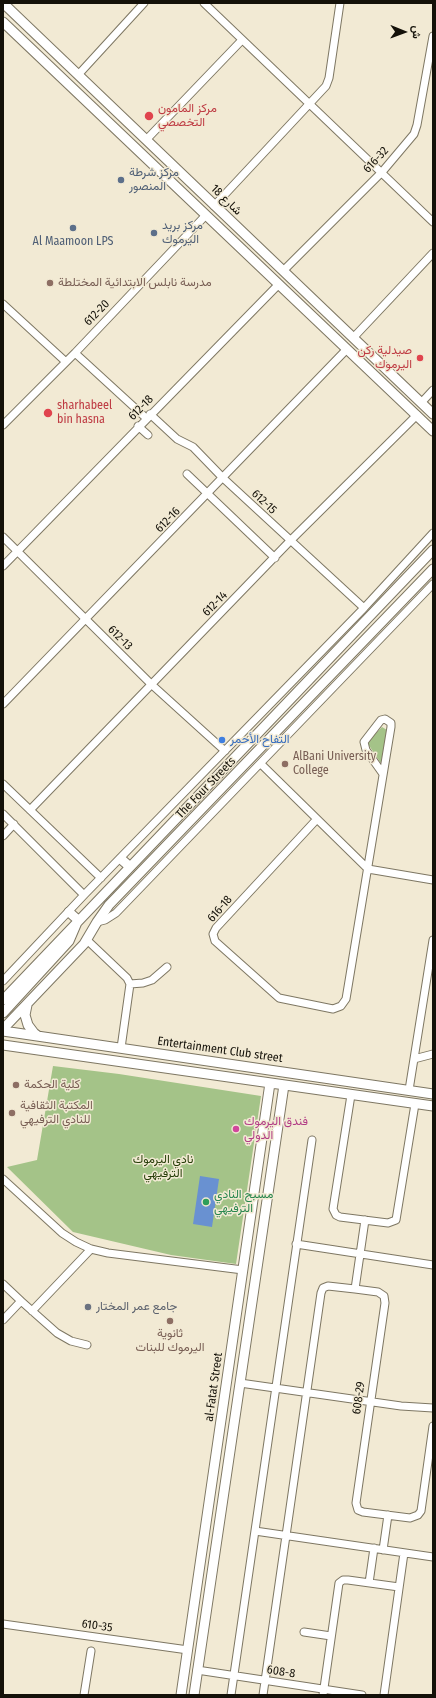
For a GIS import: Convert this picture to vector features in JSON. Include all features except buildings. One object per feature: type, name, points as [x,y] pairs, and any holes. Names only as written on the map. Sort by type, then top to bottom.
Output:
[{"type":"street","points":[[78,75],[144,3]]},
{"type":"street","points":[[204,3],[433,222]]},
{"type":"street","points":[[214,206],[324,90],[329,78],[340,3]]},
{"type":"street","name":"شارع 18","points":[[9,5],[78,75],[433,414]]},
{"type":"street","name":"شارع 18","points":[[3,22],[433,431]]},
{"type":"street","name":"616-32","points":[[283,271],[382,172],[411,138],[416,130],[430,71],[433,36]]},
{"type":"street","points":[[146,140],[242,40]]},
{"type":"street","points":[[35,52],[45,43]]},
{"type":"street","points":[[101,115],[110,105]]},
{"type":"street","points":[[175,186],[184,177]]},
{"type":"street","name":"612-20","points":[[3,425],[66,362],[206,214]]},
{"type":"street","points":[[353,338],[433,253]]},
{"type":"street","name":"612-18","points":[[3,566],[138,426],[279,284]]},
{"type":"street","points":[[3,304],[66,362]]},
{"type":"street","points":[[310,313],[318,305]]},
{"type":"street","name":"612-16","points":[[3,704],[347,349]]},
{"type":"street","name":"612-15","points":[[75,352],[148,416],[177,439],[193,447],[223,478],[364,608]]},
{"type":"street","points":[[421,403],[433,390]]},
{"type":"street","name":"612-14","points":[[30,810],[290,541],[417,415]]},
{"type":"street","points":[[138,426],[148,435]]},
{"type":"street","points":[[187,474],[275,558]]},
{"type":"street","points":[[3,981],[84,895],[121,859],[364,608],[433,533]]},
{"type":"street","name":"612-13","points":[[3,537],[151,684],[225,751]]},
{"type":"street","name":"The Four Streets","points":[[3,1000],[285,702],[433,550]]},
{"type":"street","name":"The Four Streets","points":[[3,1030],[87,940],[109,905],[433,569]]},
{"type":"street","points":[[97,922],[109,918],[116,913],[433,584]]},
{"type":"street","points":[[285,702],[296,712]]},
{"type":"street","points":[[368,869],[391,727],[391,723],[385,719],[381,720],[364,742],[366,750],[383,774]]},
{"type":"street","points":[[260,764],[368,869],[433,880]]},
{"type":"street","points":[[3,784],[101,878]]},
{"type":"street","points":[[3,814],[84,895]]},
{"type":"street","name":"616-18","points":[[317,819],[216,928],[213,934],[215,941],[279,998],[333,1009],[341,1006],[346,999],[368,869]]},
{"type":"street","points":[[3,836],[14,824]]},
{"type":"street","points":[[121,859],[129,866]]},
{"type":"street","points":[[11,1020],[5,1019],[3,1014],[64,946],[72,934],[78,920],[69,912]]},
{"type":"street","points":[[87,940],[127,978],[130,984],[122,1048]]},
{"type":"street","points":[[409,1090],[433,940]]},
{"type":"street","points":[[130,984],[143,983],[152,980],[167,968]]},
{"type":"street","points":[[27,1005],[25,1015],[28,1025],[38,1036]]},
{"type":"street","name":"Entertainment Club street","points":[[3,1030],[433,1094]]},
{"type":"street","points":[[3,1045],[283,1089],[351,1095],[433,1106]]},
{"type":"street","points":[[414,1059],[433,1054]]},
{"type":"street","name":"al-Fatat Street","points":[[181,1695],[270,1087]]},
{"type":"street","name":"al-Fatat Street","points":[[194,1695],[283,1089]]},
{"type":"street","points":[[351,1095],[333,1209],[338,1216],[364,1220],[390,1223],[397,1218],[415,1104]]},
{"type":"street","points":[[231,1695],[312,1140]]},
{"type":"street","points":[[3,1179],[62,1233],[91,1249],[112,1254],[243,1270]]},
{"type":"street","points":[[253,1208],[260,1206],[265,1210]]},
{"type":"street","points":[[263,1695],[321,1292],[323,1288],[328,1286],[355,1289],[364,1220]]},
{"type":"street","points":[[296,1244],[433,1265]]},
{"type":"street","points":[[32,1311],[91,1249]]},
{"type":"street","points":[[3,1284],[21,1302],[64,1337],[87,1345]]},
{"type":"street","name":"608-29","points":[[355,1289],[378,1292],[384,1296],[385,1303],[356,1508],[360,1511],[388,1515]]},
{"type":"street","points":[[3,1320],[21,1302]]},
{"type":"street","points":[[240,1383],[370,1402],[417,1408],[433,1408]]},
{"type":"street","points":[[383,1550],[388,1515],[410,1518],[416,1517],[421,1511],[433,1426]]},
{"type":"street","points":[[255,1531],[433,1557]]},
{"type":"street","points":[[369,1583],[374,1548]]},
{"type":"street","points":[[384,1695],[404,1553]]},
{"type":"street","points":[[199,1572],[212,1574]]},
{"type":"street","points":[[323,1692],[339,1583],[345,1579],[399,1587]]},
{"type":"street","name":"610-35","points":[[3,1624],[188,1650]]},
{"type":"street","points":[[304,1632],[331,1636]]},
{"type":"street","points":[[84,1695],[91,1651]]},
{"type":"street","name":"608-8","points":[[197,1670],[265,1680],[323,1692],[362,1695]]},
{"type":"green space","points":[[382,727],[387,730],[380,762],[368,744],[370,739]]},
{"type":"green space","name":"نادي اليرموك الترفيهي","points":[[53,1066],[119,1074],[261,1096],[236,1264],[171,1255],[73,1232],[7,1167],[37,1160]]},
{"type":"water","name":"مسبح النادي الترفيهي","points":[[200,1176],[219,1179],[212,1227],[193,1224]]},
{"type":"place","name":"مركز المامون التخصصي","points":[[149,116]]},
{"type":"place","name":"مركز شرطة المنصور","points":[[121,180]]},
{"type":"place","name":"Al Maamoon LPS","points":[[73,228]]},
{"type":"place","name":"مركز بريد اليرموك","points":[[154,233]]},
{"type":"place","name":"مدرسة نابلس الابتدائية المختلطة","points":[[50,283]]},
{"type":"place","name":"صيدلية ركن اليرموك","points":[[420,358]]},
{"type":"place","name":"sharhabeel bin hasna","points":[[48,413]]},
{"type":"place","name":"التفاح الأحمر","points":[[222,740]]},
{"type":"place","name":"AlBani University College","points":[[285,764]]},
{"type":"place","name":"كلية الحكمة","points":[[16,1085]]},
{"type":"place","name":"المكتبة الثقافية للنادي الترفيهي","points":[[12,1113]]},
{"type":"place","name":"فندق اليرموك الدولي","points":[[236,1129]]},
{"type":"place","name":"مسبح النادي الترفيهي","points":[[206,1202]]},
{"type":"place","name":"جامع عمر المختار","points":[[88,1307]]},
{"type":"place","name":"ثانوية اليرموك للبنات","points":[[170,1321]]}]
